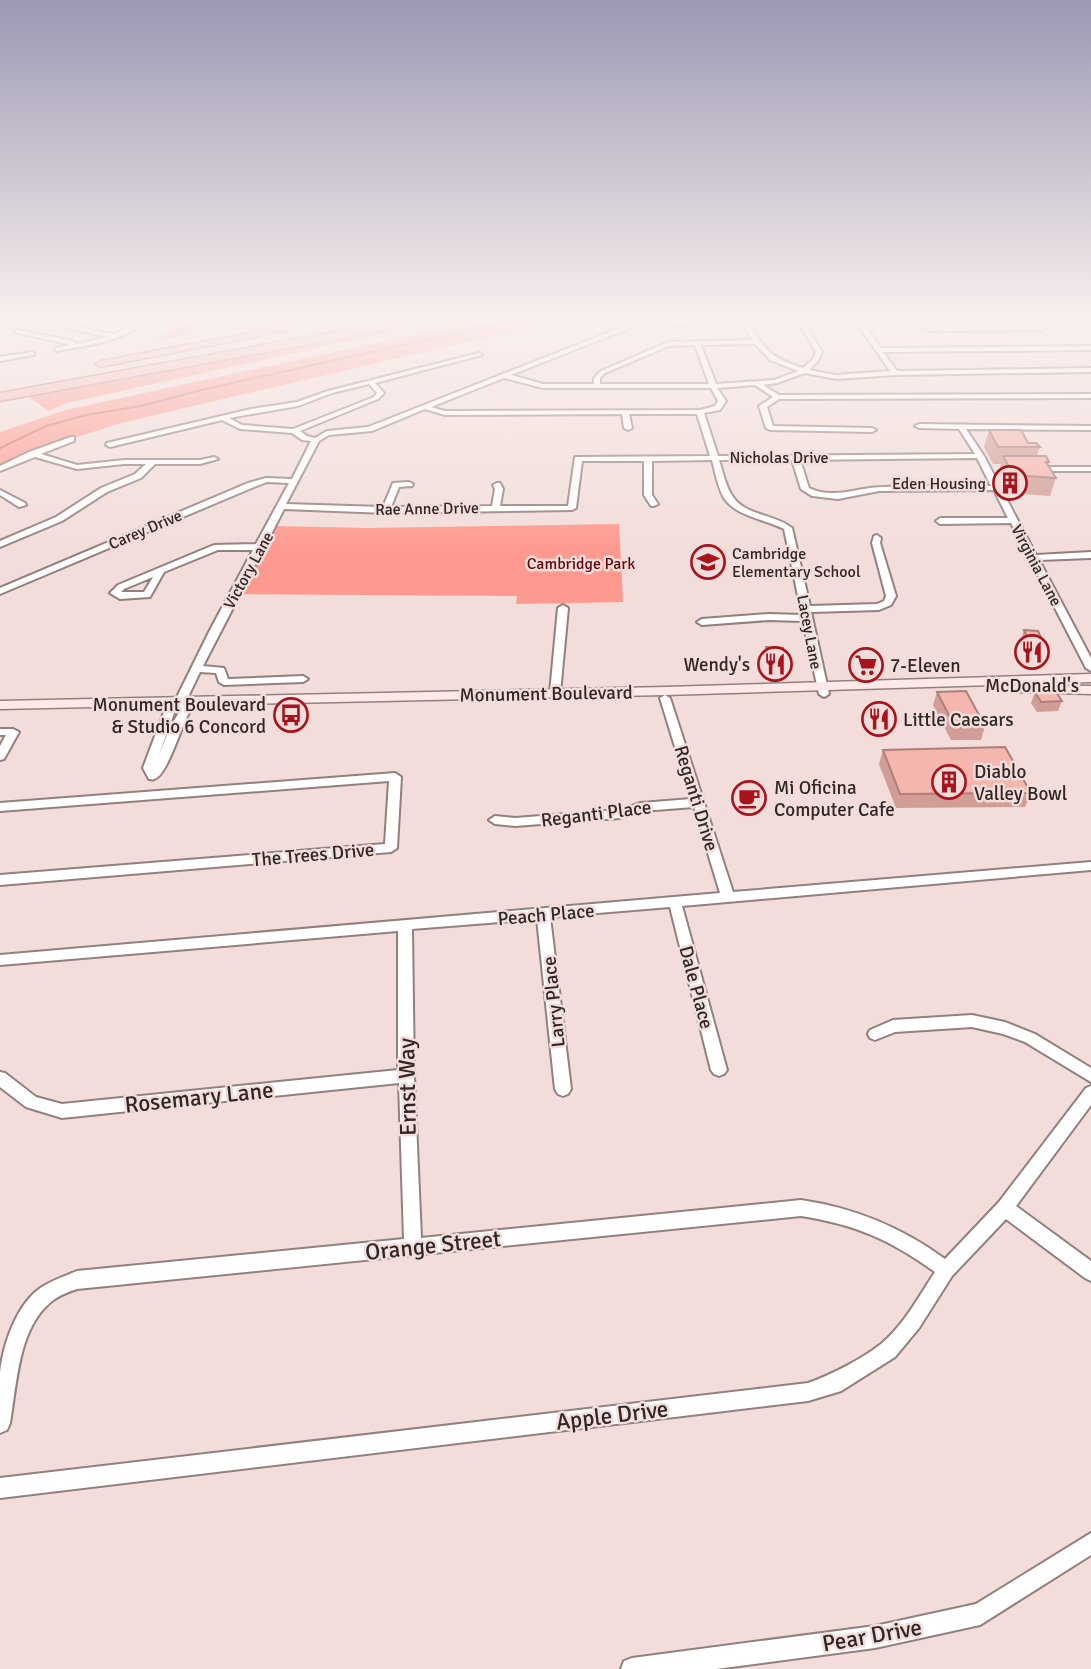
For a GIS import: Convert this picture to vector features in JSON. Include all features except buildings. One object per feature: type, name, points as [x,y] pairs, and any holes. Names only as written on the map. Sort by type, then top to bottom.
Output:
[{"type":"main road","name":"Monument Boulevard","points":[[0,705],[183,706],[665,698],[1091,678]]},
{"type":"main road","name":"Monument Boulevard","points":[[0,715],[169,712],[183,706],[555,693],[1091,690]]},
{"type":"street","points":[[110,445],[223,418],[298,404],[317,397]]},
{"type":"street","points":[[223,418],[240,428],[294,431],[377,397]]},
{"type":"street","points":[[294,431],[305,438],[316,439],[333,432],[369,429],[450,397]]},
{"type":"street","points":[[424,407],[445,413],[480,416],[554,417],[625,412],[700,412],[717,408],[722,401],[720,397]]},
{"type":"street","points":[[813,397],[778,397],[763,406],[770,428],[872,430]]},
{"type":"street","points":[[625,412],[628,428]]},
{"type":"street","points":[[700,412],[704,433],[715,458]]},
{"type":"street","points":[[919,426],[1091,428]]},
{"type":"street","name":"Virginia Lane","points":[[961,426],[980,456],[994,488],[1091,668]]},
{"type":"street","points":[[0,469],[71,439]]},
{"type":"street","name":"Victory Lane","points":[[183,706],[196,669],[316,439]]},
{"type":"street","points":[[32,454],[77,467],[124,462],[200,462],[214,459]]},
{"type":"street","name":"Nicholas Drive","points":[[578,459],[980,456]]},
{"type":"street","points":[[796,457],[805,489],[829,497],[879,489],[994,488]]},
{"type":"street","points":[[648,458],[648,495],[654,504]]},
{"type":"street","name":"Lacey Lane","points":[[715,458],[727,496],[733,505],[788,528],[823,690]]},
{"type":"street","points":[[572,508],[578,459]]},
{"type":"street","points":[[0,544],[60,519],[104,490],[138,476],[152,463]]},
{"type":"street","points":[[986,469],[1000,469]]},
{"type":"street","points":[[1027,469],[1091,469]]},
{"type":"street","name":"Carey Drive","points":[[0,591],[251,485],[266,481],[294,481]]},
{"type":"street","points":[[386,510],[396,485],[409,484]]},
{"type":"street","points":[[496,508],[499,489],[497,485]]},
{"type":"street","points":[[0,492],[22,505]]},
{"type":"street","name":"Rae Anne Drive","points":[[282,506],[386,510],[572,508]]},
{"type":"street","points":[[940,521],[1013,520]]},
{"type":"street","points":[[702,622],[878,607],[888,603],[891,596],[876,543],[877,538]]},
{"type":"street","points":[[160,572],[216,547],[261,547]]},
{"type":"street","points":[[1033,558],[1091,555]]},
{"type":"street","points":[[555,693],[563,608]]},
{"type":"street","points":[[196,669],[220,670],[224,682],[303,679]]},
{"type":"street","name":"Reganti Drive","points":[[665,698],[728,897]]},
{"type":"street","points":[[148,794],[183,706]]},
{"type":"street","points":[[153,776],[149,768],[169,712]]},
{"type":"street","points":[[0,732],[13,732],[0,756]]},
{"type":"street","name":"The Trees Drive","points":[[0,807],[395,777],[391,848],[0,880]]},
{"type":"street","name":"Reganti Place","points":[[495,820],[515,822],[620,814],[641,807],[697,803]]},
{"type":"street","name":"Peach Place","points":[[0,960],[1091,866]]},
{"type":"street","name":"Dale Place","points":[[675,903],[719,1070]]},
{"type":"street","name":"Larry Place","points":[[543,914],[563,1089]]},
{"type":"street","name":"Ernst Way","points":[[405,926],[406,1076],[413,1247]]},
{"type":"street","points":[[875,1034],[893,1026],[972,1021],[1005,1028],[1030,1038],[1091,1076]]},
{"type":"street","name":"Rosemary Lane","points":[[0,1078],[31,1102],[62,1111],[406,1076]]},
{"type":"street","name":"Apple Drive","points":[[0,1488],[808,1392],[834,1384],[888,1350],[913,1322],[946,1270],[1005,1208],[1091,1093]]},
{"type":"street","name":"Orange Street","points":[[0,1423],[18,1337],[30,1311],[43,1297],[77,1280],[801,1208],[837,1212],[879,1226],[908,1242],[946,1270]]},
{"type":"street","points":[[1005,1208],[1091,1272]]},
{"type":"street","name":"Pear Drive","points":[[632,1669],[875,1637],[981,1614],[1091,1543]]},
{"type":"green space","points":[[29,397],[95,397],[67,403],[49,411]]},
{"type":"green space","points":[[126,397],[232,397],[121,423],[71,439],[0,469],[0,432],[66,410]]},
{"type":"green space","name":"Cambridge Park","points":[[619,524],[623,602],[516,604],[517,596],[235,594],[272,526],[368,528]]},
{"type":"waterway","points":[[0,448],[46,426],[175,397]]},
{"type":"place","name":"Eden Housing","points":[[1010,483]]},
{"type":"place","name":"Cambridge Elementary School","points":[[708,562]]},
{"type":"place","name":"McDonald's","points":[[1032,652]]},
{"type":"place","name":"Wendy's","points":[[775,664]]},
{"type":"place","name":"7-Eleven","points":[[866,665]]},
{"type":"place","name":"Monument Boulevard & Studio 6 Concord","points":[[291,715]]},
{"type":"place","name":"Little Caesars","points":[[879,719]]},
{"type":"place","name":"Diablo Valley Bowl","points":[[949,782]]},
{"type":"place","name":"Mi Oficina Computer Cafe","points":[[749,798]]}]
